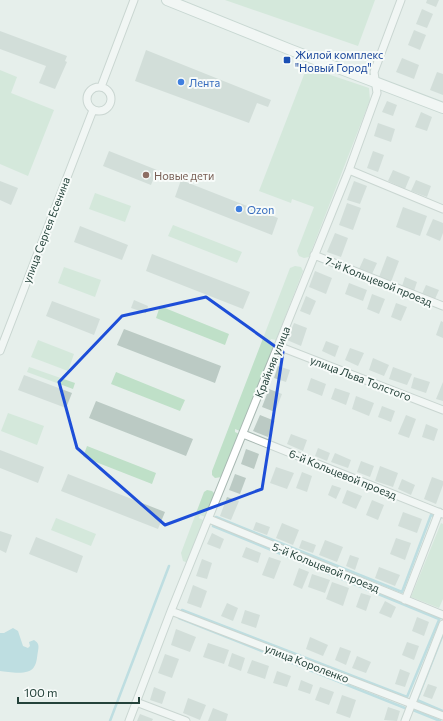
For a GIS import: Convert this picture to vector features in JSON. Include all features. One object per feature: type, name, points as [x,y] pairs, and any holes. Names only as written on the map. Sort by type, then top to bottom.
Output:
[{"type":"street","points":[[102,87],[134,0]]},
{"type":"street","points":[[168,0],[376,83],[443,108]]},
{"type":"street","name":"Крайняя улица","points":[[129,721],[171,611],[349,170],[376,93],[374,72],[401,0]]},
{"type":"street","points":[[102,87],[108,92],[111,99],[110,102],[103,110],[93,110],[88,105],[86,98],[87,94],[92,89],[102,87]]},
{"type":"street","name":"улица Сергея Есенина","points":[[0,351],[93,110]]},
{"type":"street","points":[[349,170],[443,208]]},
{"type":"street","name":"7-й Кольцевой проезд","points":[[314,255],[443,306]]},
{"type":"street","name":"улица Льва Толстого","points":[[278,346],[443,410]]},
{"type":"street","name":"6-й Кольцевой проезд","points":[[243,434],[441,513]]},
{"type":"street","points":[[405,600],[441,513]]},
{"type":"street","name":"5-й Кольцевой проезд","points":[[209,519],[443,615]]},
{"type":"street","name":"улица Короленко","points":[[171,611],[443,716]]},
{"type":"street","points":[[405,721],[443,624]]},
{"type":"street","points":[[136,702],[186,721]]},
{"type":"highlighted area","points":[[206,297],[283,352],[262,489],[165,525],[77,448],[59,382],[122,316]]},
{"type":"green space","points":[[225,0],[375,0],[358,46]]},
{"type":"green space","points":[[307,67],[369,88],[370,100],[309,257],[304,258],[299,256],[297,251],[314,207],[292,199],[291,203],[259,191]]},
{"type":"green space","points":[[0,70],[17,77],[11,93],[54,110],[28,176],[0,164]]},
{"type":"green space","points":[[95,193],[131,206],[125,222],[89,209]]},
{"type":"green space","points":[[173,225],[242,252],[237,263],[168,236]]},
{"type":"green space","points":[[295,266],[301,267],[303,271],[276,340],[271,339],[270,341],[275,343],[240,431],[235,429],[235,432],[239,434],[222,477],[215,478],[212,475],[212,471],[290,268]]},
{"type":"green space","points":[[64,267],[101,280],[95,297],[58,283]]},
{"type":"green space","points":[[160,306],[229,334],[225,345],[156,318]]},
{"type":"green space","points":[[38,340],[74,354],[68,371],[31,357]]},
{"type":"green space","points":[[29,367],[75,383],[73,389],[27,372]]},
{"type":"green space","points":[[116,372],[185,400],[180,411],[111,384]]},
{"type":"green space","points":[[8,413],[44,426],[37,445],[1,431]]},
{"type":"green space","points":[[87,446],[156,473],[152,484],[83,457]]},
{"type":"green space","points":[[207,490],[212,491],[215,494],[206,517],[200,515],[199,518],[205,521],[188,563],[183,561],[181,553],[204,492]]},
{"type":"green space","points":[[56,518],[96,534],[91,546],[51,530]]},
{"type":"green space","points":[[441,523],[443,524],[443,599],[439,608],[411,597]]},
{"type":"water","points":[[13,628],[18,631],[23,646],[28,648],[30,646],[29,642],[34,640],[37,642],[38,649],[36,664],[28,672],[18,673],[0,671],[0,633],[4,633]]},
{"type":"building","points":[[427,0],[439,0],[436,7],[426,3]]},
{"type":"building","points":[[422,9],[433,14],[427,28],[416,24]]},
{"type":"building","points":[[414,30],[426,35],[420,50],[408,45]]},
{"type":"building","points":[[0,31],[67,56],[65,61],[67,62],[55,89],[39,83],[46,66],[0,49]]},
{"type":"building","points":[[146,50],[271,100],[268,107],[257,103],[249,123],[135,81]]},
{"type":"building","points":[[402,58],[419,65],[414,79],[396,72]]},
{"type":"building","points":[[437,72],[443,74],[443,95],[430,90]]},
{"type":"building","points":[[387,101],[397,105],[393,116],[382,112]]},
{"type":"building","points":[[421,112],[432,117],[427,131],[415,127]]},
{"type":"building","points":[[378,123],[395,129],[391,142],[374,136]]},
{"type":"building","points":[[109,151],[157,170],[151,185],[103,166]]},
{"type":"building","points":[[373,151],[384,155],[378,172],[367,168]]},
{"type":"building","points":[[393,170],[410,177],[405,189],[388,181]]},
{"type":"building","points":[[181,180],[278,218],[272,235],[175,197]]},
{"type":"building","points":[[416,180],[431,186],[427,197],[411,191]]},
{"type":"building","points":[[0,181],[18,188],[11,205],[0,200]]},
{"type":"building","points":[[354,181],[367,186],[360,204],[347,200]]},
{"type":"building","points":[[347,203],[361,208],[353,230],[339,225]]},
{"type":"building","points":[[403,207],[427,216],[420,236],[396,227]]},
{"type":"building","points":[[433,219],[443,223],[443,233],[440,241],[426,235]]},
{"type":"building","points":[[80,226],[128,245],[122,260],[74,242]]},
{"type":"building","points":[[335,233],[348,238],[341,257],[327,252]]},
{"type":"building","points":[[152,254],[250,292],[243,309],[146,271]]},
{"type":"building","points":[[387,256],[399,261],[391,282],[379,277]]},
{"type":"building","points":[[364,258],[377,263],[372,274],[359,269]]},
{"type":"building","points":[[315,271],[332,278],[326,294],[309,287]]},
{"type":"building","points":[[405,277],[417,282],[414,291],[402,286]]},
{"type":"building","points":[[349,283],[367,290],[363,301],[345,294]]},
{"type":"building","points":[[426,285],[439,290],[435,299],[422,294]]},
{"type":"building","points":[[372,294],[385,299],[379,314],[367,309]]},
{"type":"building","points":[[306,296],[316,301],[310,315],[300,311]]},
{"type":"building","points":[[134,300],[148,306],[146,313],[131,308]]},
{"type":"building","points":[[52,301],[100,319],[94,335],[46,316]]},
{"type":"building","points":[[396,303],[407,307],[401,321],[391,317]]},
{"type":"building","points":[[441,321],[443,322],[443,338],[436,335]]},
{"type":"building","points":[[294,323],[307,328],[301,346],[287,340]]},
{"type":"building","points":[[124,329],[221,366],[215,383],[117,345]]},
{"type":"building","points":[[326,341],[339,346],[335,357],[322,351]]},
{"type":"building","points":[[350,348],[364,353],[358,366],[345,360]]},
{"type":"building","points":[[373,358],[389,365],[384,376],[369,370]]},
{"type":"building","points":[[278,366],[290,370],[286,382],[274,378]]},
{"type":"building","points":[[393,367],[412,374],[407,385],[389,379]]},
{"type":"building","points":[[24,375],[72,393],[66,408],[18,390]]},
{"type":"building","points":[[414,377],[430,382],[426,393],[411,388]]},
{"type":"building","points":[[311,378],[326,384],[322,396],[307,390]]},
{"type":"building","points":[[443,382],[443,401],[436,399]]},
{"type":"building","points":[[335,388],[350,393],[346,405],[331,399]]},
{"type":"building","points":[[269,389],[282,394],[275,412],[262,407]]},
{"type":"building","points":[[356,396],[374,403],[369,416],[352,409]]},
{"type":"building","points":[[96,401],[193,439],[186,456],[89,418]]},
{"type":"building","points":[[382,406],[395,411],[391,422],[378,417]]},
{"type":"building","points":[[260,415],[275,421],[268,437],[253,431]]},
{"type":"building","points":[[406,415],[416,419],[409,438],[398,434]]},
{"type":"building","points":[[426,424],[438,429],[434,441],[422,437]]},
{"type":"building","points":[[291,434],[307,440],[303,451],[287,444]]},
{"type":"building","points":[[318,448],[330,453],[327,461],[315,456]]},
{"type":"building","points":[[246,449],[259,454],[254,469],[241,464]]},
{"type":"building","points":[[0,450],[44,467],[38,483],[0,468]]},
{"type":"building","points":[[335,453],[351,460],[348,468],[331,462]]},
{"type":"building","points":[[361,461],[374,466],[370,477],[357,472]]},
{"type":"building","points":[[380,466],[398,473],[393,487],[375,481]]},
{"type":"building","points":[[276,467],[294,473],[287,489],[270,483]]},
{"type":"building","points":[[302,472],[312,476],[307,492],[296,488]]},
{"type":"building","points":[[68,474],[165,512],[158,529],[61,491]]},
{"type":"building","points":[[235,474],[246,478],[240,494],[229,490]]},
{"type":"building","points":[[432,477],[443,481],[436,504],[424,499]]},
{"type":"building","points":[[402,479],[415,485],[411,495],[398,489]]},
{"type":"building","points":[[332,485],[341,488],[336,499],[328,495]]},
{"type":"building","points":[[347,490],[362,496],[356,509],[342,503]]},
{"type":"building","points":[[227,497],[239,501],[231,520],[220,516]]},
{"type":"building","points":[[372,500],[384,505],[378,520],[366,515]]},
{"type":"building","points":[[403,512],[422,519],[417,533],[398,526]]},
{"type":"building","points":[[256,522],[270,527],[267,535],[253,530]]},
{"type":"building","points":[[282,523],[299,530],[293,545],[276,538]]},
{"type":"building","points":[[0,531],[12,535],[6,553],[0,550]]},
{"type":"building","points":[[212,533],[224,539],[220,549],[207,544]]},
{"type":"building","points":[[36,537],[83,556],[77,573],[29,554]]},
{"type":"building","points":[[396,538],[411,543],[405,560],[390,554]]},
{"type":"building","points":[[302,540],[316,545],[313,553],[299,548]]},
{"type":"building","points":[[325,540],[343,547],[337,562],[319,555]]},
{"type":"building","points":[[246,547],[261,553],[258,563],[242,557]]},
{"type":"building","points":[[350,555],[359,558],[355,570],[346,566]]},
{"type":"building","points":[[269,557],[281,561],[274,579],[262,575]]},
{"type":"building","points":[[202,559],[212,563],[207,579],[196,576]]},
{"type":"building","points":[[379,567],[400,575],[395,586],[375,578]]},
{"type":"building","points":[[299,568],[309,572],[302,589],[293,585]]},
{"type":"building","points":[[312,574],[330,580],[325,593],[308,587]]},
{"type":"building","points":[[332,582],[349,588],[343,606],[326,599]]},
{"type":"building","points":[[193,585],[207,591],[201,608],[187,603]]},
{"type":"building","points":[[361,593],[371,596],[366,611],[356,607]]},
{"type":"building","points":[[385,601],[396,607],[391,618],[379,613]]},
{"type":"building","points":[[227,603],[238,608],[233,621],[221,616]]},
{"type":"building","points":[[245,610],[260,615],[256,628],[241,623]]},
{"type":"building","points":[[417,617],[429,622],[424,636],[412,631]]},
{"type":"building","points":[[176,629],[196,637],[190,652],[171,645]]},
{"type":"building","points":[[310,637],[328,645],[323,656],[306,649]]},
{"type":"building","points":[[407,642],[419,646],[414,660],[402,655]]},
{"type":"building","points":[[208,643],[229,650],[224,664],[203,657]]},
{"type":"building","points":[[340,647],[351,651],[346,665],[335,660]]},
{"type":"building","points":[[232,653],[245,658],[241,671],[228,666]]},
{"type":"building","points":[[165,654],[179,659],[172,678],[158,673]]},
{"type":"building","points":[[357,656],[371,662],[366,673],[352,668]]},
{"type":"building","points":[[252,660],[269,666],[265,679],[247,673]]},
{"type":"building","points":[[400,669],[410,673],[405,687],[395,684]]},
{"type":"building","points":[[277,671],[291,676],[287,687],[273,683]]},
{"type":"building","points":[[301,680],[313,685],[310,694],[298,690]]},
{"type":"building","points":[[428,684],[437,687],[432,699],[423,696]]},
{"type":"building","points":[[154,687],[166,692],[162,704],[150,700]]},
{"type":"building","points":[[320,687],[334,692],[329,705],[315,700]]},
{"type":"building","points":[[342,695],[356,700],[350,718],[336,713]]},
{"type":"building","points":[[188,698],[206,705],[200,720],[183,713]]},
{"type":"building","points":[[388,707],[400,711],[397,721],[384,720]]},
{"type":"building","points":[[213,708],[228,714],[226,721],[208,721]]},
{"type":"building","points":[[140,714],[153,719],[152,721],[137,721]]},
{"type":"waterway","points":[[216,517],[402,592],[431,515],[437,517]]},
{"type":"waterway","points":[[213,526],[439,619]]},
{"type":"waterway","points":[[110,721],[169,566]]},
{"type":"waterway","points":[[182,610],[407,697],[441,615]]},
{"type":"waterway","points":[[179,618],[405,708]]},
{"type":"waterway","points":[[443,634],[417,700],[443,711]]},
{"type":"waterway","points":[[413,710],[440,721]]},
{"type":"place","name":"Жилой комплекс \"Новый Город\"","points":[[287,60]]},
{"type":"place","name":"Лента","points":[[181,82]]},
{"type":"place","name":"Новые дети","points":[[146,175]]},
{"type":"place","name":"Ozon","points":[[239,209]]}]
